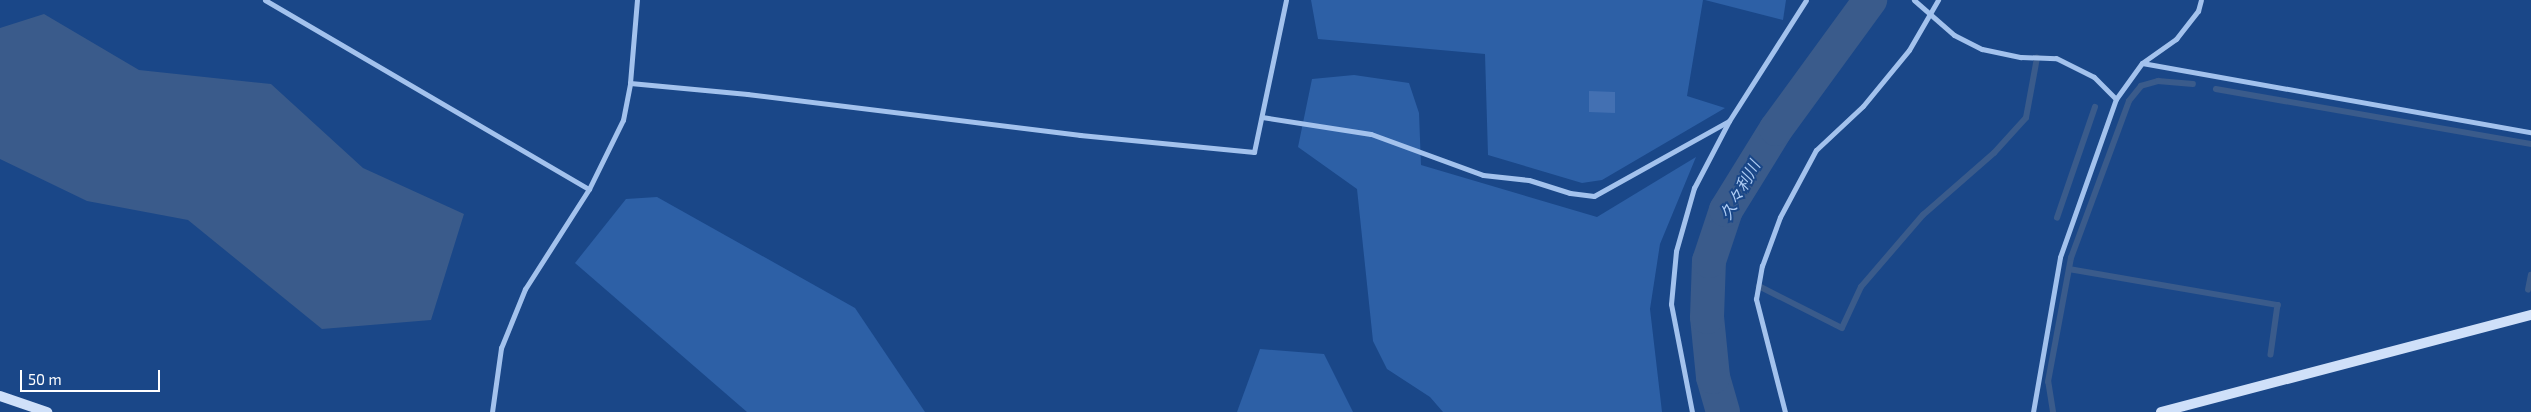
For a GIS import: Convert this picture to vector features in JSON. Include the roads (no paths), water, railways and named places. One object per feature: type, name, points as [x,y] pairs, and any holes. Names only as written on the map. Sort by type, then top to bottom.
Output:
[{"type":"street","points":[[265,0],[589,190]]},
{"type":"street","points":[[492,412],[502,348],[525,290],[589,190],[623,120],[630,83],[637,0]]},
{"type":"street","points":[[630,83],[757,95],[1080,135],[1254,152],[1286,0]]},
{"type":"street","points":[[1692,412],[1671,304],[1676,252],[1694,188],[1729,120],[1806,0]]},
{"type":"street","points":[[1914,0],[1930,12],[1954,35],[1982,50],[2021,57],[2056,58],[2094,77],[2116,98]]},
{"type":"street","points":[[1785,412],[1756,299],[1762,266],[1777,225],[1816,150],[1863,106],[1909,50],[1938,0]]},
{"type":"street","points":[[2032,412],[2060,257],[2116,98],[2142,63],[2176,39],[2198,12],[2201,0]]},
{"type":"street","points":[[2142,63],[2531,132]]},
{"type":"street","points":[[1262,117],[1371,134],[1483,175],[1529,180],[1570,193],[1594,196],[1682,144],[1729,120]]},
{"type":"street","points":[[2161,412],[2531,315]]},
{"type":"street","points":[[0,396],[47,412]]},
{"type":"waterway","name":"久々利川","points":[[1723,412],[1713,377],[1707,317],[1709,261],[1726,210],[1776,129],[1870,0]]},
{"type":"waterway","points":[[1759,286],[1842,328],[1861,287],[1923,215],[1994,153],[2026,118],[2037,58]]},
{"type":"waterway","points":[[2053,412],[2048,382],[2071,258],[2129,101],[2141,86],[2158,81],[2193,84]]},
{"type":"waterway","points":[[2216,89],[2531,144]]},
{"type":"waterway","points":[[2057,218],[2095,107]]},
{"type":"waterway","points":[[2069,269],[2278,305],[2271,355]]},
{"type":"waterway","points":[[2528,290],[2531,275]]}]
